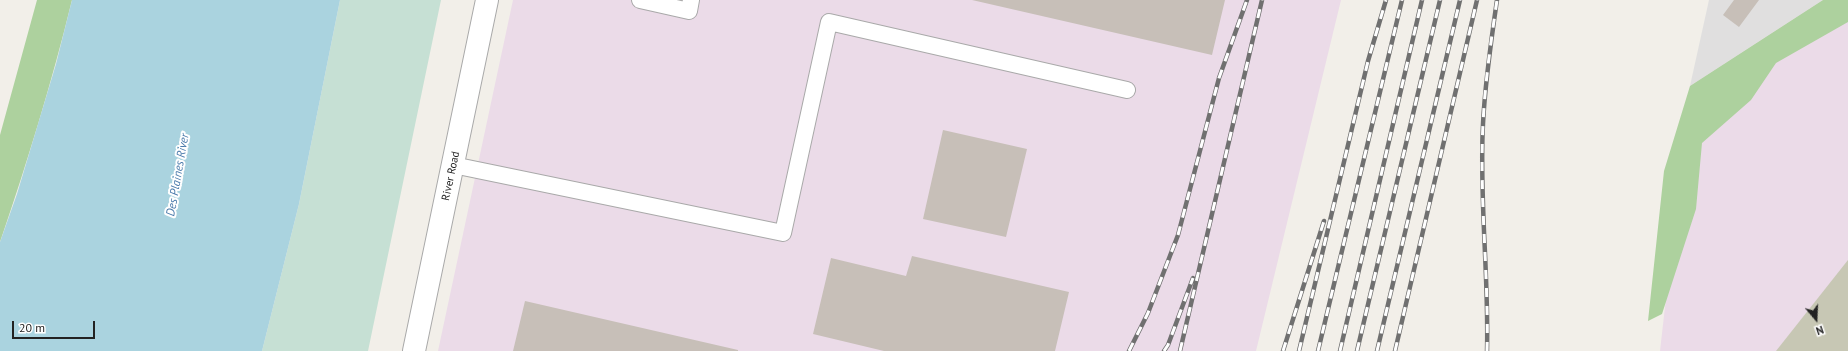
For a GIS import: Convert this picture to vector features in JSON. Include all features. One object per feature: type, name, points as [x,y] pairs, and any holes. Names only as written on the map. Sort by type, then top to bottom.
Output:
[{"type":"street","name":"River Road","points":[[414,351],[487,0]]},
{"type":"lane","points":[[640,0],[689,11],[691,0]]},
{"type":"lane","points":[[453,165],[783,233],[829,22],[1127,90]]},
{"type":"shaded area","points":[[340,0],[441,0],[368,351],[262,351],[299,204]]},
{"type":"shaded area","points":[[513,0],[1341,0],[1256,351],[438,351]]},
{"type":"shaded area","points":[[1709,0],[1823,0],[1690,86]]},
{"type":"shaded area","points":[[1823,0],[1848,0],[1848,351],[1660,351],[1690,86]]},
{"type":"shaded area","points":[[1848,260],[1848,351],[1776,351]]},
{"type":"green space","points":[[37,0],[72,0],[39,122],[0,242],[0,135]]},
{"type":"green space","points":[[1823,0],[1848,0],[1848,22],[1776,63],[1751,100],[1702,143],[1696,209],[1662,314],[1648,321],[1664,171],[1690,86]]},
{"type":"water","name":"Des Plaines River","points":[[72,0],[340,0],[299,204],[262,351],[0,351],[0,242],[17,194],[56,64]]},
{"type":"building","points":[[972,0],[1225,0],[1212,55]]},
{"type":"building","points":[[1734,0],[1759,0],[1739,27],[1723,15]]},
{"type":"building","points":[[943,130],[1027,149],[1006,237],[923,219]]},
{"type":"building","points":[[912,256],[1069,292],[1055,351],[884,351],[813,334],[831,258],[906,276]]},
{"type":"building","points":[[525,301],[738,350],[738,351],[513,351]]},
{"type":"railway","points":[[1129,351],[1148,313],[1178,235],[1219,78],[1247,0]]},
{"type":"railway","points":[[1180,351],[1262,0]]},
{"type":"railway","points":[[1299,351],[1368,61],[1386,0]]},
{"type":"railway","points":[[1318,351],[1402,0]]},
{"type":"railway","points":[[1340,351],[1422,0]]},
{"type":"railway","points":[[1357,351],[1440,0]]},
{"type":"railway","points":[[1377,351],[1460,0]]},
{"type":"railway","points":[[1395,351],[1477,0]]},
{"type":"railway","points":[[1487,351],[1487,294],[1482,152],[1485,93],[1497,0]]},
{"type":"railway","points":[[1283,351],[1324,221]]},
{"type":"railway","points":[[1164,351],[1168,345],[1193,278]]}]
